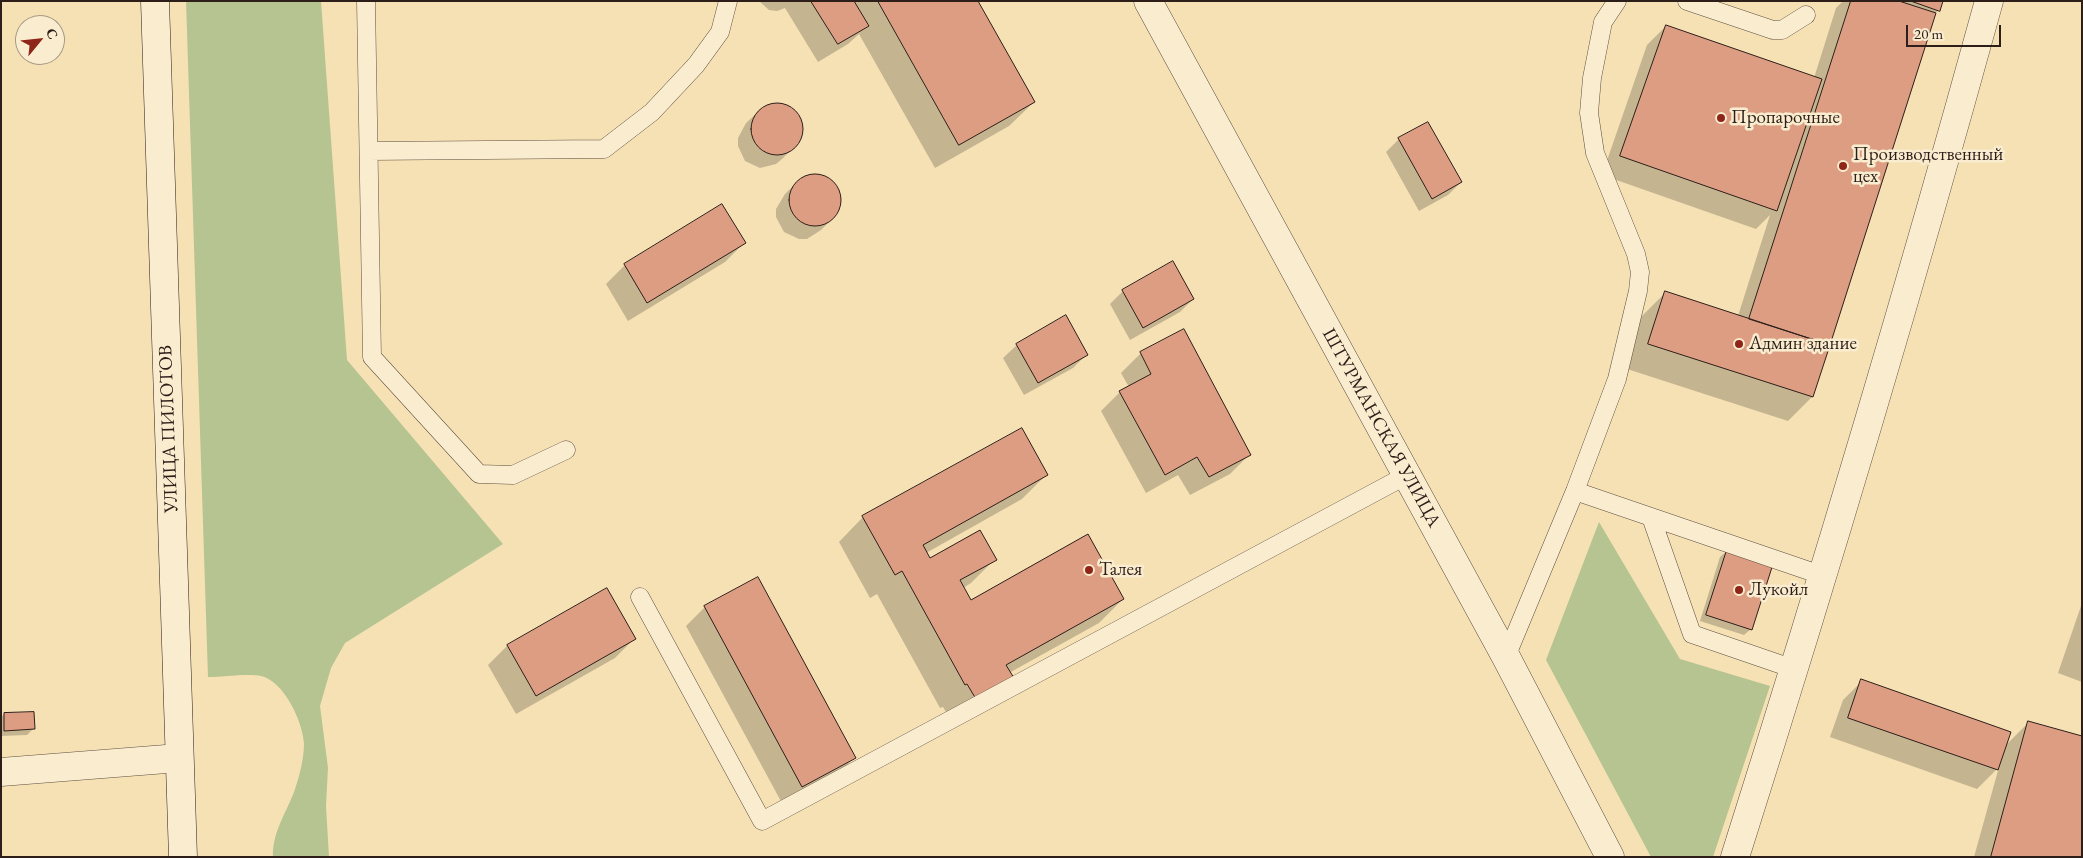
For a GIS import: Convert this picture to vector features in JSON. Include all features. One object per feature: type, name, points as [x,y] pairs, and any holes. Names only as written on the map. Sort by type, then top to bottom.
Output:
[{"type":"street","name":"УЛИЦА ПИЛОТОВ","points":[[155,1],[183,857]]},
{"type":"street","name":"ШТУРМАНСКАЯ УЛИЦА","points":[[1148,1],[1506,657],[1610,857]]},
{"type":"street","points":[[1734,857],[1824,576],[1919,254],[1989,1]]},
{"type":"street","points":[[1,772],[179,758]]},
{"type":"lane","points":[[366,1],[372,357],[479,474],[513,475],[566,450]]},
{"type":"lane","points":[[369,151],[604,149],[652,112],[696,64],[720,32],[728,1]]},
{"type":"lane","points":[[1506,657],[1575,491],[1617,379],[1638,291],[1640,272],[1636,254],[1596,154],[1589,113],[1592,78],[1603,22],[1617,1]]},
{"type":"lane","points":[[1687,1],[1773,30],[1782,30],[1806,15]]},
{"type":"lane","points":[[640,597],[762,821],[1407,475]]},
{"type":"lane","points":[[1575,491],[1824,576]]},
{"type":"lane","points":[[1651,517],[1692,634],[1794,669]]},
{"type":"green space","points":[[186,1],[321,1],[347,360],[503,544],[345,643],[331,668],[320,706],[328,768],[326,806],[329,857],[273,857],[277,831],[296,787],[304,750],[303,735],[291,704],[277,686],[269,679],[261,676],[208,677]]},
{"type":"green space","points":[[1599,522],[1680,659],[1770,686],[1713,857],[1651,857],[1546,660]]},
{"type":"building","points":[[811,1],[854,1],[869,26],[838,44]]},
{"type":"building","points":[[878,1],[978,1],[1035,102],[959,145]]},
{"type":"building","name":"Производственный цех","points":[[1851,1],[1899,1],[1936,13],[1830,345],[1749,319]]},
{"type":"building","points":[[1911,1],[1943,1],[1940,11]]},
{"type":"building","name":"Пропарочные","points":[[1666,25],[1822,79],[1777,211],[1620,156]]},
{"type":"building","points":[[772,103],[782,103],[796,110],[803,124],[803,134],[796,148],[782,155],[772,155],[762,151],[755,144],[751,134],[751,124],[755,114],[762,107]]},
{"type":"building","points":[[1428,122],[1462,182],[1432,199],[1398,138]]},
{"type":"building","points":[[810,174],[820,174],[834,181],[841,195],[841,205],[834,219],[820,226],[810,226],[800,222],[793,215],[789,205],[789,195],[793,185],[800,178]]},
{"type":"building","points":[[722,204],[746,243],[647,303],[624,264]]},
{"type":"building","points":[[1173,261],[1194,299],[1143,328],[1122,290]]},
{"type":"building","name":"Админ здание","points":[[1665,291],[1830,345],[1813,397],[1648,344]]},
{"type":"building","points":[[1066,315],[1088,355],[1038,383],[1016,344]]},
{"type":"building","points":[[1184,329],[1251,455],[1209,477],[1197,457],[1165,475],[1119,391],[1151,374],[1140,352]]},
{"type":"building","points":[[1022,428],[1048,475],[923,545],[930,558],[980,530],[997,560],[960,580],[971,600],[1088,534],[1124,599],[1006,665],[1014,678],[976,699],[967,684],[965,685],[902,571],[895,575],[862,516]]},
{"type":"building","name":"Лукойл","points":[[1727,550],[1773,564],[1752,630],[1706,615]]},
{"type":"building","points":[[758,577],[856,758],[802,787],[704,606]]},
{"type":"building","points":[[607,588],[636,639],[536,696],[507,645]]},
{"type":"building","points":[[1861,679],[2011,732],[1998,770],[1848,718]]},
{"type":"building","points":[[34,712],[35,729],[4,731],[4,713]]},
{"type":"building","points":[[2028,721],[2082,736],[2082,857],[1991,857]]},
{"type":"place","name":"Пропарочные","points":[[1721,118]]},
{"type":"place","name":"Производственный цех","points":[[1843,166]]},
{"type":"place","name":"Админ здание","points":[[1739,344]]},
{"type":"place","name":"Талея","points":[[1089,570]]},
{"type":"place","name":"Лукойл","points":[[1739,590]]}]
